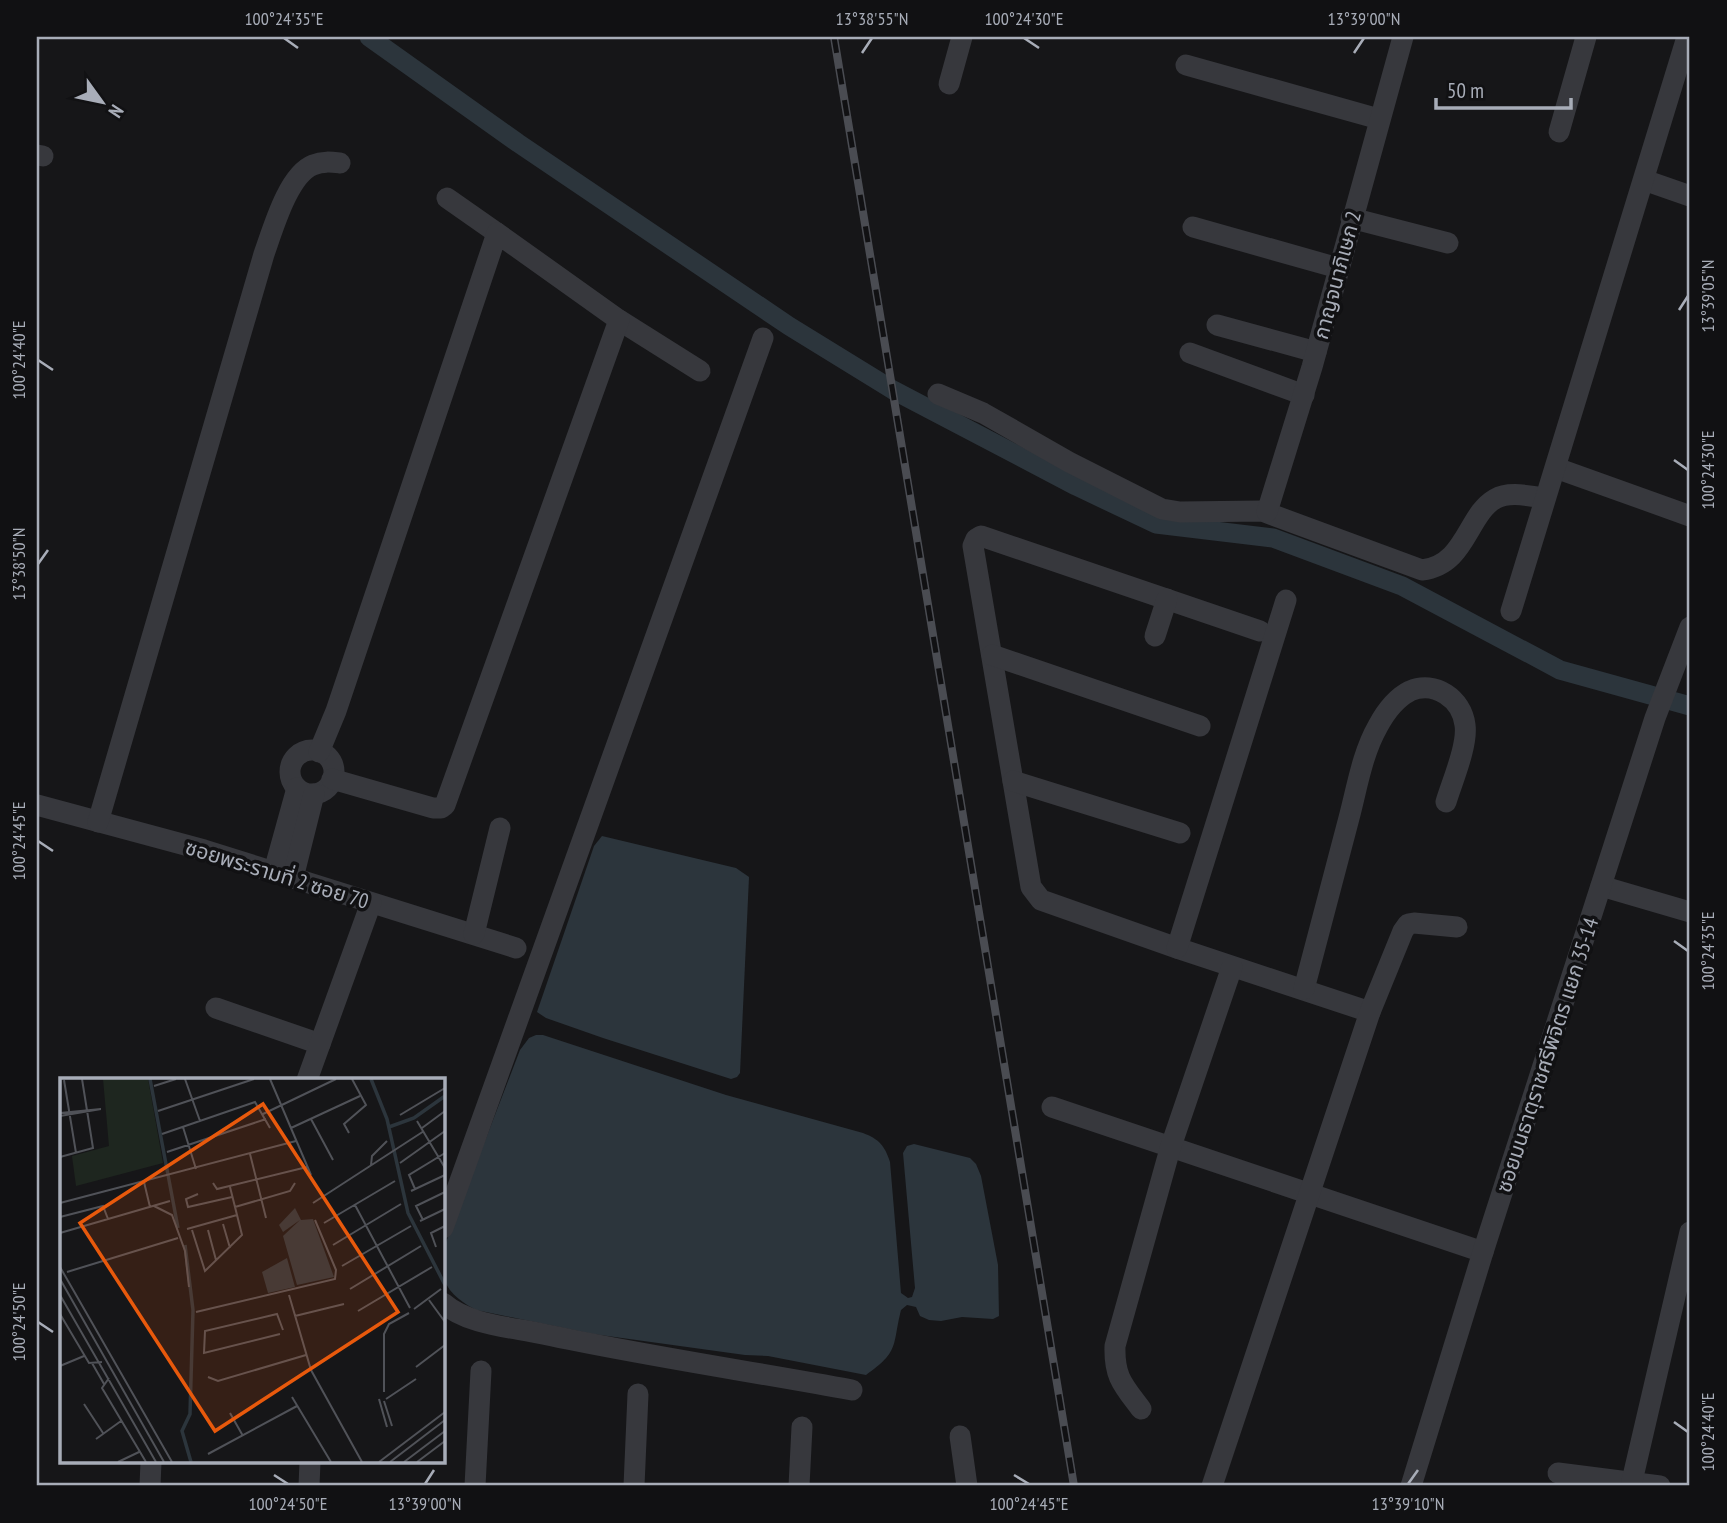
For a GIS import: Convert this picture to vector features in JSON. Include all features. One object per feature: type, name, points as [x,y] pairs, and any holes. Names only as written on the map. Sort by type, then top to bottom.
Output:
[{"type":"street","points":[[949,84],[962,37]]},
{"type":"street","name":"กาญจนาภิเษก 2","points":[[1267,512],[1304,395],[1402,37]]},
{"type":"street","points":[[1559,132],[1587,37]]},
{"type":"street","points":[[1511,611],[1687,37]]},
{"type":"street","points":[[1186,65],[1379,119]]},
{"type":"street","points":[[98,822],[260,267],[276,221],[299,174],[311,165],[340,163]]},
{"type":"street","points":[[1644,180],[1690,196]]},
{"type":"street","points":[[447,198],[620,320],[701,372]]},
{"type":"street","points":[[1351,218],[1448,243]]},
{"type":"street","points":[[1193,226],[1338,268]]},
{"type":"street","points":[[319,752],[341,697],[497,233]]},
{"type":"street","points":[[332,779],[433,808],[445,805],[620,320]]},
{"type":"street","points":[[1217,325],[1316,352]]},
{"type":"street","points":[[444,1225],[763,338]]},
{"type":"street","points":[[1190,353],[1304,395]]},
{"type":"street","points":[[938,394],[983,414],[1069,463],[1162,509],[1180,512],[1267,512],[1422,570],[1442,563],[1459,549],[1483,512],[1496,498],[1509,495],[1544,498]]},
{"type":"street","points":[[1556,468],[1690,516]]},
{"type":"street","points":[[1260,631],[981,536],[976,539],[973,547],[1031,887],[1041,900],[1231,967],[1370,1012]]},
{"type":"street","points":[[1155,636],[1167,599]]},
{"type":"street","points":[[1177,948],[1286,600]]},
{"type":"street","name":"ซอยมนธาตุราชศรีพิจิตร แยก 35-14","points":[[1411,1486],[1483,1252],[1655,718],[1690,627]]},
{"type":"street","points":[[992,655],[1200,726]]},
{"type":"street","points":[[1304,989],[1367,752],[1384,715],[1411,691],[1443,691],[1463,714],[1465,736],[1446,802]]},
{"type":"street","points":[[306,751],[319,752],[325,755],[332,766],[332,779],[325,789],[306,791],[290,777],[291,764],[306,751]]},
{"type":"street","points":[[1013,781],[1181,833]]},
{"type":"street","points":[[284,874],[306,791]]},
{"type":"street","name":"ซอยพระรามที่ 2 ซอย 70","points":[[37,805],[284,874],[516,948]]},
{"type":"street","points":[[474,933],[500,828]]},
{"type":"street","points":[[1601,886],[1690,912]]},
{"type":"street","points":[[308,1078],[371,903]]},
{"type":"street","points":[[1212,1486],[1370,1012],[1403,931],[1408,924],[1457,928]]},
{"type":"street","points":[[1141,1409],[1119,1380],[1114,1364],[1115,1346],[1170,1149],[1231,967]]},
{"type":"street","points":[[216,1008],[320,1044]]},
{"type":"street","points":[[1052,1107],[1170,1149],[1483,1252]]},
{"type":"street","points":[[1632,1481],[1690,1232]]},
{"type":"street","points":[[444,1304],[460,1314],[478,1320],[852,1390]]},
{"type":"street","points":[[475,1486],[481,1371]]},
{"type":"street","points":[[634,1486],[638,1394]]},
{"type":"street","points":[[799,1486],[802,1427]]},
{"type":"street","points":[[960,1436],[967,1486]]},
{"type":"street","points":[[150,1486],[151,1464]]},
{"type":"street","points":[[309,1486],[310,1464]]},
{"type":"street","points":[[1558,1473],[1660,1486]]},
{"type":"shaded area","points":[[602,836],[736,868],[749,877],[740,1073],[737,1077],[731,1079],[603,1038],[546,1018],[537,1012],[594,846]]},
{"type":"shaded area","points":[[543,1035],[726,1095],[873,1138],[883,1147],[890,1162],[901,1293],[908,1298],[912,1297],[915,1288],[903,1153],[907,1146],[914,1144],[970,1158],[981,1176],[998,1265],[999,1316],[993,1319],[962,1317],[929,1320],[920,1316],[916,1307],[907,1305],[901,1310],[890,1353],[866,1375],[768,1356],[593,1334],[476,1310],[465,1304],[446,1283],[444,1250],[520,1050],[529,1038]]},
{"type":"waterway","points":[[369,37],[518,143],[789,326],[893,390],[1076,486],[1156,524],[1273,538],[1402,586],[1560,670],[1690,706]]},
{"type":"railway","points":[[834,37],[1074,1486]]}]
